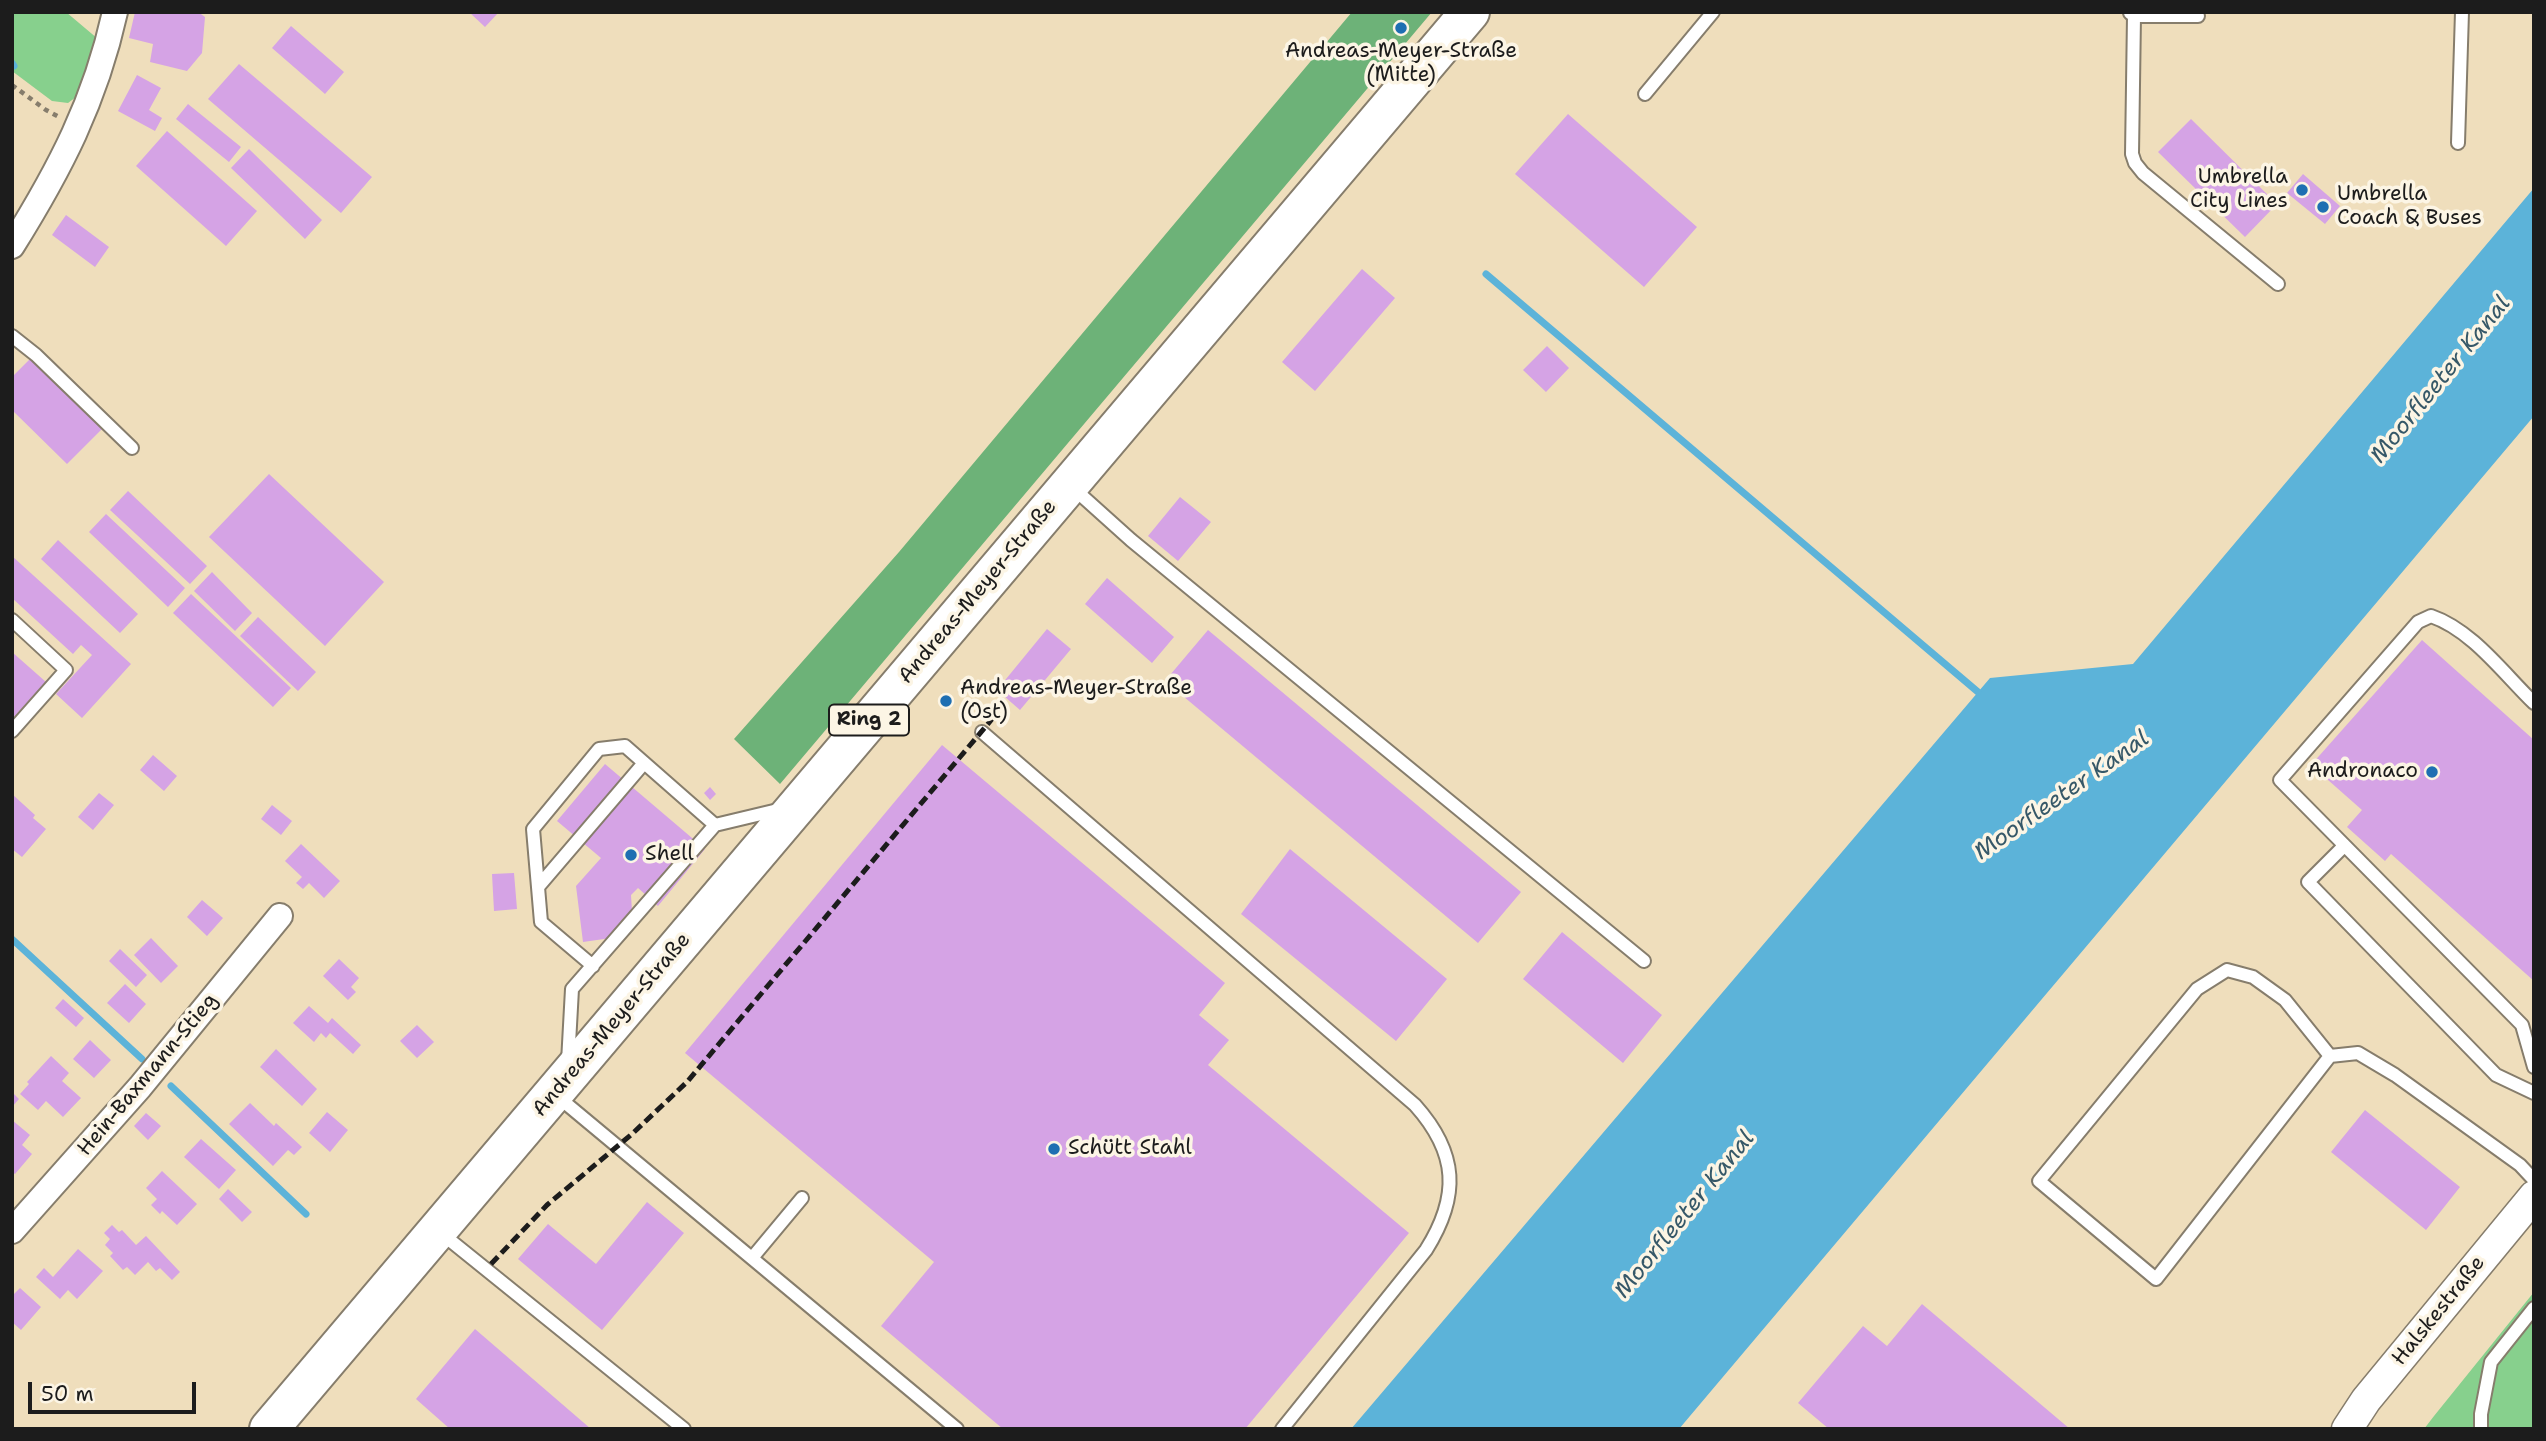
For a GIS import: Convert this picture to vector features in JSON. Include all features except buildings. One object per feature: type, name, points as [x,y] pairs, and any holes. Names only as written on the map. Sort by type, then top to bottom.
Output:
[{"type":"main road","name":"Andreas-Meyer-Straße","points":[[274,1427],[796,805],[1470,12]]},
{"type":"street","points":[[12,246],[51,184],[79,126],[106,54],[115,12]]},
{"type":"street","name":"Hein-Baxmann-Stieg","points":[[12,1231],[140,1087],[280,916]]},
{"type":"street","name":"Halskestraße","points":[[2347,1429],[2366,1400],[2534,1196]]},
{"type":"lane","points":[[1644,94],[1713,12]]},
{"type":"lane","points":[[2458,143],[2462,12]]},
{"type":"lane","points":[[2198,16],[2131,14],[2132,155],[2143,173],[2278,284]]},
{"type":"lane","points":[[12,335],[132,448]]},
{"type":"lane","points":[[1069,485],[1131,540],[1644,961]]},
{"type":"lane","points":[[2534,703],[2473,643],[2447,622],[2431,615],[2418,622],[2280,780],[2522,1025],[2534,1067]]},
{"type":"lane","points":[[12,620],[66,670],[12,731]]},
{"type":"lane","points":[[982,732],[1415,1105],[1432,1125],[1443,1148],[1450,1176],[1448,1204],[1440,1227],[1426,1250],[1282,1429]]},
{"type":"lane","points":[[593,966],[541,922],[533,829],[599,749],[625,746],[715,825]]},
{"type":"lane","points":[[538,887],[644,762]]},
{"type":"lane","points":[[796,805],[715,825],[572,989],[561,1085],[752,1258],[957,1429]]},
{"type":"lane","points":[[2344,846],[2308,882],[2496,1075],[2534,1093]]},
{"type":"lane","points":[[2330,1056],[2285,1000],[2253,977],[2227,970],[2197,989],[2039,1181],[2156,1279],[2330,1056],[2358,1053],[2395,1075],[2520,1165],[2534,1180]]},
{"type":"lane","points":[[752,1258],[802,1198]]},
{"type":"lane","points":[[438,1230],[684,1429]]},
{"type":"lane","points":[[2481,1429],[2481,1414],[2491,1362],[2534,1308]]},
{"type":"path","points":[[12,85],[46,110],[79,126]]},
{"type":"green space","points":[[12,12],[66,12],[98,39],[80,94],[68,103],[52,101],[12,71]]},
{"type":"green space","points":[[1352,12],[1432,12],[780,784],[734,739],[899,552]]},
{"type":"green space","points":[[2534,1292],[2534,1429],[2424,1429],[2434,1416]]},
{"type":"water","name":"Moorfleeter Kanal","points":[[2534,188],[2534,416],[1679,1429],[1351,1429],[1990,678],[2133,664]]},
{"type":"waterway","points":[[1486,274],[1978,692]]},
{"type":"waterway","points":[[12,939],[142,1059]]},
{"type":"waterway","points":[[171,1086],[306,1214]]},
{"type":"railway","points":[[491,1264],[547,1205],[632,1134],[687,1082],[992,719]]},
{"type":"place","name":"Andreas-Meyer-Straße (Mitte)","points":[[1401,28]]},
{"type":"place","name":"Umbrella City Lines","points":[[2302,190]]},
{"type":"place","name":"Umbrella Coach & Buses","points":[[2323,207]]},
{"type":"place","name":"Andreas-Meyer-Straße (Ost)","points":[[946,701]]},
{"type":"place","name":"Andronaco","points":[[2432,772]]},
{"type":"place","name":"Shell","points":[[631,855]]},
{"type":"place","name":"Schütt Stahl","points":[[1054,1149]]}]
